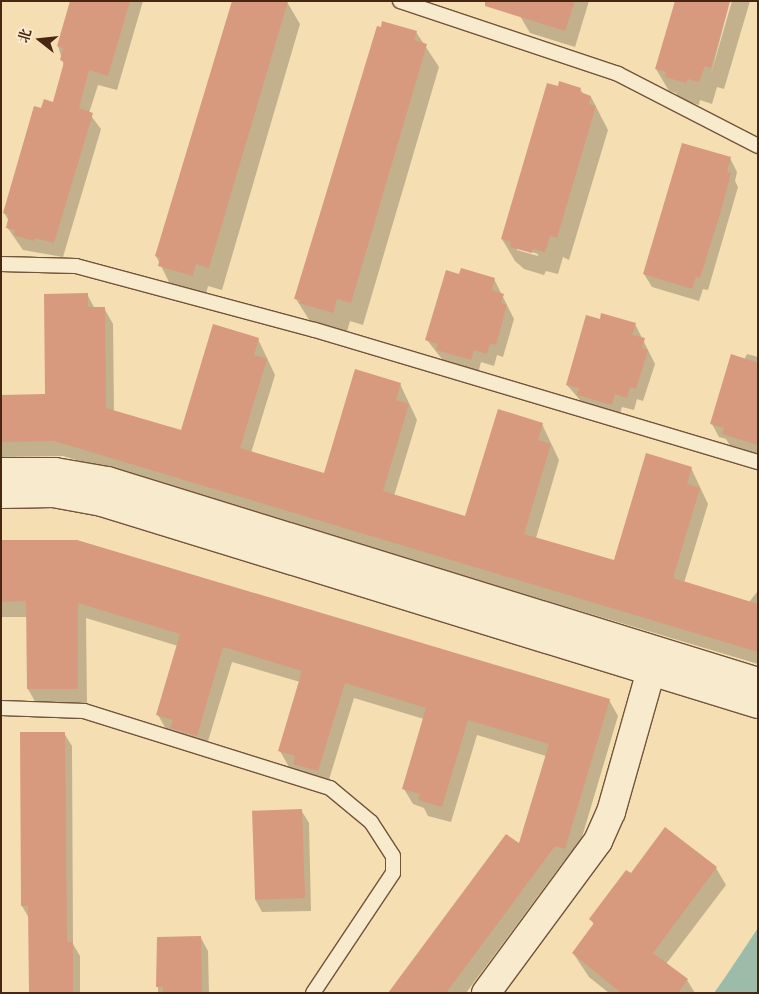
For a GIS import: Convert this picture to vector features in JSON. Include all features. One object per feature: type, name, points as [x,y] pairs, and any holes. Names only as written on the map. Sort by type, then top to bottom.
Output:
[{"type":"street","points":[[1,472],[55,472],[107,481],[758,682]]},
{"type":"street","points":[[1,494],[53,493],[102,502],[758,704]]},
{"type":"street","points":[[486,993],[598,841],[611,812],[651,671]]},
{"type":"lane","points":[[400,1],[618,74],[758,146]]},
{"type":"lane","points":[[1,264],[76,266],[315,330],[758,462]]},
{"type":"lane","points":[[1,708],[84,711],[330,788],[371,822],[393,856],[393,873],[313,993]]},
{"type":"shaded area","points":[[758,928],[758,993],[714,993],[726,976]]},
{"type":"building","points":[[70,1],[130,1],[108,76],[89,70],[79,108],[93,113],[54,243],[35,238],[34,241],[13,235],[15,230],[6,228],[9,215],[3,213],[34,106],[41,108],[44,99],[53,102],[64,62],[60,60],[63,48],[57,46]]},
{"type":"building","points":[[232,1],[288,1],[209,268],[196,264],[193,276],[158,266],[160,258],[155,256]]},
{"type":"building","points":[[485,1],[575,1],[565,31],[485,6]]},
{"type":"building","points":[[675,1],[730,1],[711,68],[705,66],[699,82],[688,79],[686,83],[665,77],[666,72],[655,69]]},
{"type":"building","points":[[382,21],[417,31],[414,40],[427,44],[351,303],[337,299],[333,313],[299,303],[300,300],[294,299],[377,26],[381,27]]},
{"type":"building","points":[[559,81],[581,88],[580,92],[591,96],[589,104],[596,106],[557,238],[550,236],[545,252],[533,249],[532,253],[510,247],[511,242],[501,239],[547,83],[558,86]]},
{"type":"building","points":[[682,143],[731,157],[727,172],[731,173],[721,211],[700,278],[696,277],[692,289],[643,274]]},
{"type":"building","points":[[461,268],[495,278],[492,290],[504,294],[501,303],[507,305],[496,345],[490,343],[487,354],[474,350],[471,360],[436,350],[438,344],[425,340],[446,270],[459,274]]},
{"type":"building","points":[[88,293],[88,307],[105,307],[106,408],[181,430],[213,324],[259,338],[254,355],[267,359],[240,448],[324,473],[355,369],[401,383],[396,400],[409,404],[383,491],[465,516],[498,409],[543,423],[538,440],[551,444],[524,534],[614,560],[646,453],[692,467],[687,484],[700,488],[673,578],[758,604],[758,652],[54,441],[1,442],[1,395],[45,394],[44,294]]},
{"type":"building","points":[[601,313],[636,323],[632,335],[645,338],[642,348],[648,350],[636,389],[630,387],[627,398],[615,394],[612,405],[577,395],[579,388],[566,385],[586,315],[600,319]]},
{"type":"building","points":[[731,354],[758,363],[758,445],[722,434],[724,428],[710,424]]},
{"type":"building","points":[[1,540],[77,540],[610,699],[565,849],[555,846],[446,993],[388,993],[506,834],[519,843],[549,744],[468,720],[442,807],[418,800],[420,794],[402,789],[426,708],[345,683],[318,771],[293,764],[295,756],[278,751],[302,671],[223,647],[197,736],[170,728],[173,720],[156,715],[180,634],[78,603],[78,689],[27,689],[26,601],[1,602]]},
{"type":"building","points":[[20,732],[65,732],[67,942],[73,942],[73,993],[29,993],[28,906],[21,906]]},
{"type":"building","points":[[302,809],[305,898],[255,900],[252,811]]},
{"type":"building","points":[[665,827],[717,867],[653,953],[688,979],[678,993],[621,993],[572,953],[594,923],[589,919],[626,870],[631,873]]},
{"type":"building","points":[[201,936],[202,993],[163,993],[163,987],[156,987],[157,937]]}]
